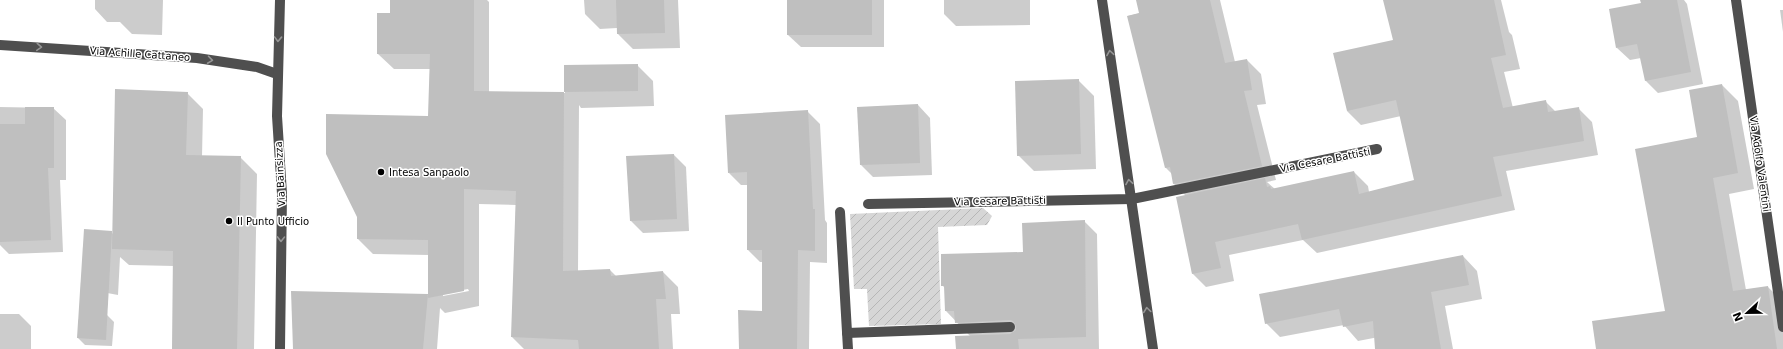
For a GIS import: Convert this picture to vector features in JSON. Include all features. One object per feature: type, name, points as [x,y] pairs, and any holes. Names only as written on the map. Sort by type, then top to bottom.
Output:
[{"type":"street","name":"Via Bainsizza","points":[[280,0],[277,74],[278,146],[282,194],[280,349]]},
{"type":"street","points":[[1102,0],[1153,349]]},
{"type":"street","name":"Via Adolfo Valentini","points":[[1736,0],[1783,327]]},
{"type":"street","name":"Via Achille Cattaneo","points":[[0,45],[197,58],[257,67],[277,74]]},
{"type":"street","name":"Via Cesare Battisti","points":[[868,204],[1132,199],[1377,149]]},
{"type":"street","points":[[840,212],[848,349]]},
{"type":"street","points":[[847,333],[1010,327]]},
{"type":"shaded area","points":[[983,208],[992,216],[987,225],[938,227],[941,324],[869,326],[867,289],[854,289],[850,214]]},
{"type":"building","points":[[390,0],[474,0],[474,91],[564,92],[563,271],[610,269],[611,276],[663,271],[666,299],[656,299],[659,349],[579,349],[578,340],[511,337],[516,191],[464,189],[464,291],[428,298],[428,240],[357,239],[357,217],[326,154],[326,114],[428,116],[430,54],[377,54],[377,13],[390,13]]},
{"type":"building","points":[[616,0],[664,0],[665,33],[617,34]]},
{"type":"building","points":[[787,0],[872,0],[872,35],[787,35]]},
{"type":"building","points":[[1136,0],[1210,0],[1225,63],[1247,59],[1252,90],[1244,91],[1262,166],[1173,184],[1170,167],[1165,168],[1127,16],[1139,13]]},
{"type":"building","points":[[1383,0],[1494,0],[1506,55],[1491,58],[1503,108],[1546,100],[1548,112],[1579,107],[1584,141],[1493,157],[1502,196],[1302,240],[1298,224],[1215,242],[1221,268],[1192,274],[1176,197],[1265,178],[1267,187],[1270,186],[1271,189],[1354,171],[1359,194],[1414,180],[1396,100],[1347,111],[1333,53],[1393,40]]},
{"type":"building","points":[[1640,0],[1677,0],[1691,72],[1645,81],[1637,44],[1616,48],[1609,9],[1641,3]]},
{"type":"building","points":[[638,64],[638,91],[564,92],[564,65]]},
{"type":"building","points":[[1079,79],[1081,154],[1017,156],[1015,81]]},
{"type":"building","points":[[1722,84],[1738,173],[1713,178],[1733,291],[1768,286],[1777,349],[1596,349],[1592,321],[1665,311],[1635,149],[1697,137],[1689,90]]},
{"type":"building","points":[[115,89],[188,92],[186,155],[241,156],[237,349],[172,349],[173,251],[112,249]]},
{"type":"building","points":[[918,104],[920,163],[860,165],[857,107]]},
{"type":"building","points":[[25,107],[54,107],[54,168],[48,168],[51,240],[0,242],[0,124],[25,124]]},
{"type":"building","points":[[808,110],[813,209],[815,209],[815,251],[798,250],[797,349],[739,349],[738,310],[762,311],[762,250],[747,250],[747,172],[728,173],[725,115]]},
{"type":"building","points":[[674,154],[677,219],[630,221],[626,156]]},
{"type":"building","points":[[1085,220],[1086,337],[1018,339],[1019,349],[956,349],[955,336],[1010,334],[1016,330],[1016,326],[1013,321],[1010,320],[955,323],[954,311],[945,311],[944,286],[941,286],[941,254],[1023,252],[1022,223]]},
{"type":"building","points":[[84,229],[112,231],[106,340],[77,338]]},
{"type":"building","points":[[1463,255],[1469,285],[1431,292],[1441,349],[1375,349],[1373,321],[1343,327],[1339,309],[1265,324],[1259,294]]},
{"type":"building","points":[[291,291],[428,294],[423,349],[293,349]]},
{"type":"place","name":"Intesa Sanpaolo","points":[[381,172]]},
{"type":"place","name":"Il Punto Ufficio","points":[[229,221]]}]
